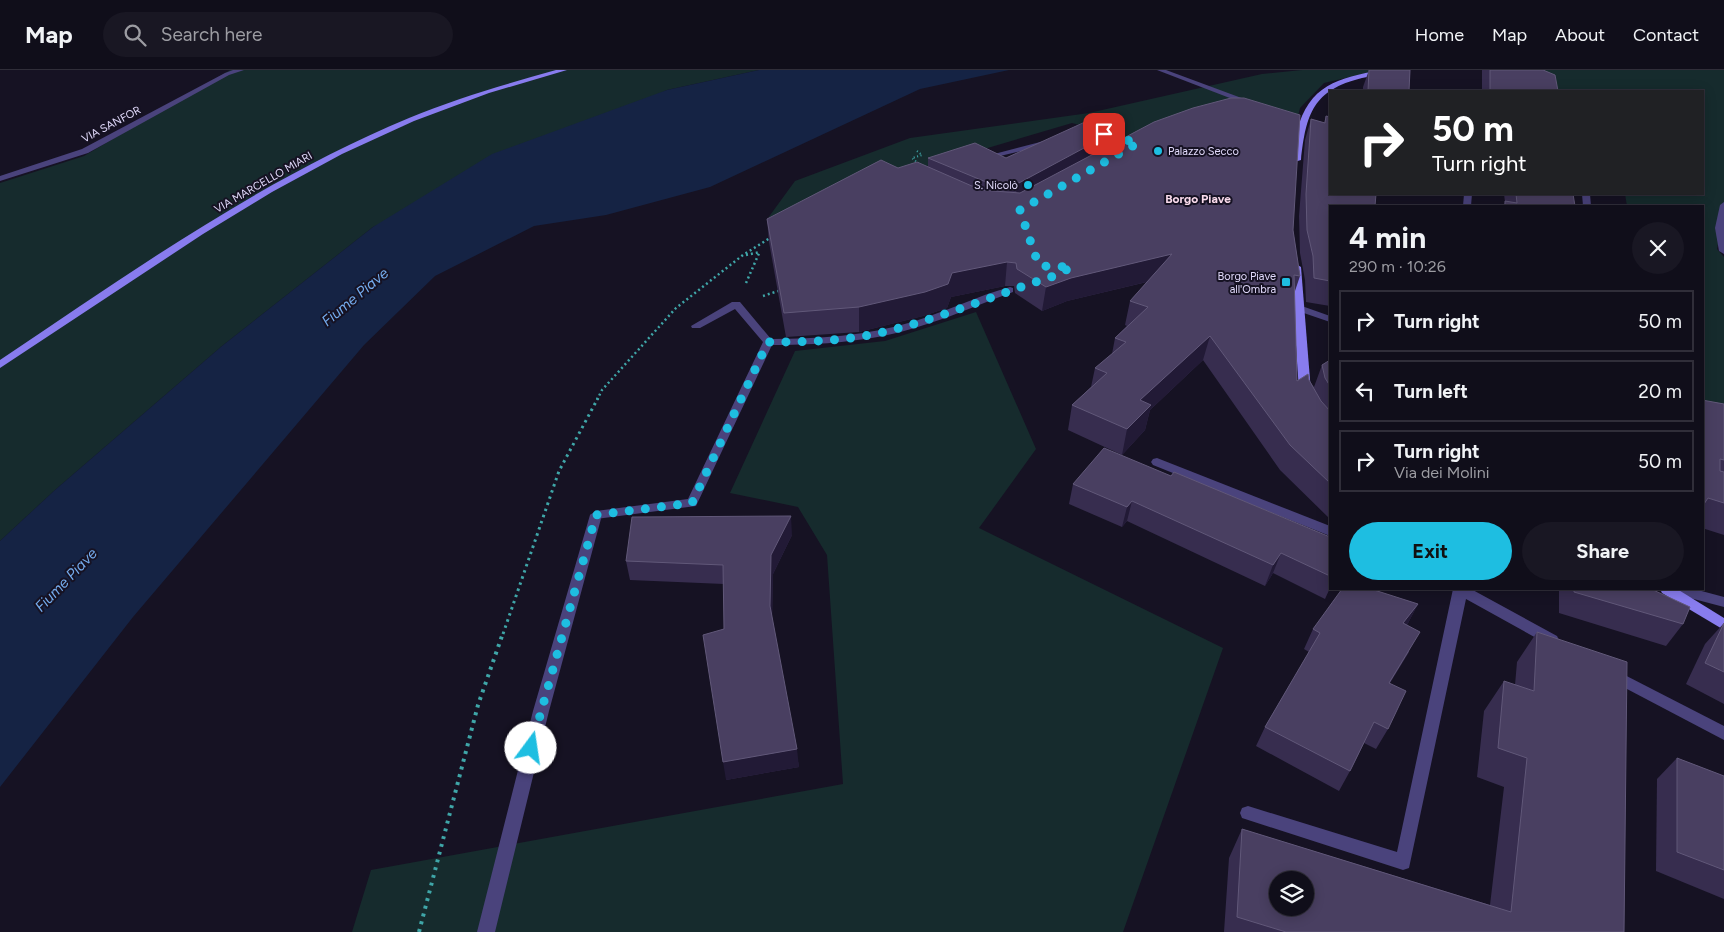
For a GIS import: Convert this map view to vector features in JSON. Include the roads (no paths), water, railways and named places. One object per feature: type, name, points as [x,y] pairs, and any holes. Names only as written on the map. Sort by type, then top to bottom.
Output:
[{"type":"street","name":"VIA SANFOR","points":[[0,179],[85,151],[224,72],[241,70]]},
{"type":"street","name":"VIA MARCELLO MIARI","points":[[0,365],[178,245],[331,156],[384,130],[429,111],[478,94],[564,70]]},
{"type":"street","points":[[1160,70],[1258,106]]},
{"type":"street","points":[[1296,172],[1297,124],[1314,98],[1327,87],[1348,79],[1392,70]]},
{"type":"street","points":[[975,160],[1057,140]]},
{"type":"street","points":[[1724,205],[1719,222],[1720,239],[1724,251]]},
{"type":"street","points":[[1293,253],[1298,280],[1304,385],[1308,404]]},
{"type":"street","points":[[696,326],[736,304],[768,342],[821,342],[883,332],[925,321],[1010,290]]},
{"type":"street","points":[[1299,308],[1329,319]]},
{"type":"street","points":[[486,932],[540,711],[596,515],[692,503],[768,342]]},
{"type":"street","points":[[1157,462],[1329,531]]},
{"type":"street","points":[[1248,813],[1403,862],[1461,590]]},
{"type":"street","points":[[1463,590],[1564,647]]},
{"type":"street","points":[[1668,590],[1724,625]]},
{"type":"street","points":[[1680,590],[1724,602]]},
{"type":"street","points":[[1598,666],[1650,696],[1724,733]]},
{"type":"water","name":"Fiume Piave","points":[[759,70],[1009,70],[920,89],[710,187],[606,215],[534,226],[435,276],[364,345],[133,617],[0,787],[0,541],[55,490],[222,346],[373,227],[492,154],[667,90]]},
{"type":"place","name":"Palazzo Secco","points":[[1158,151]]},
{"type":"place","name":"S. Nicolò","points":[[1028,185]]},
{"type":"place","name":"Borgo Piave all'Ombra","points":[[1286,282]]},
{"type":"district","name":"Borgo Piave","points":[[1198,199]]}]
